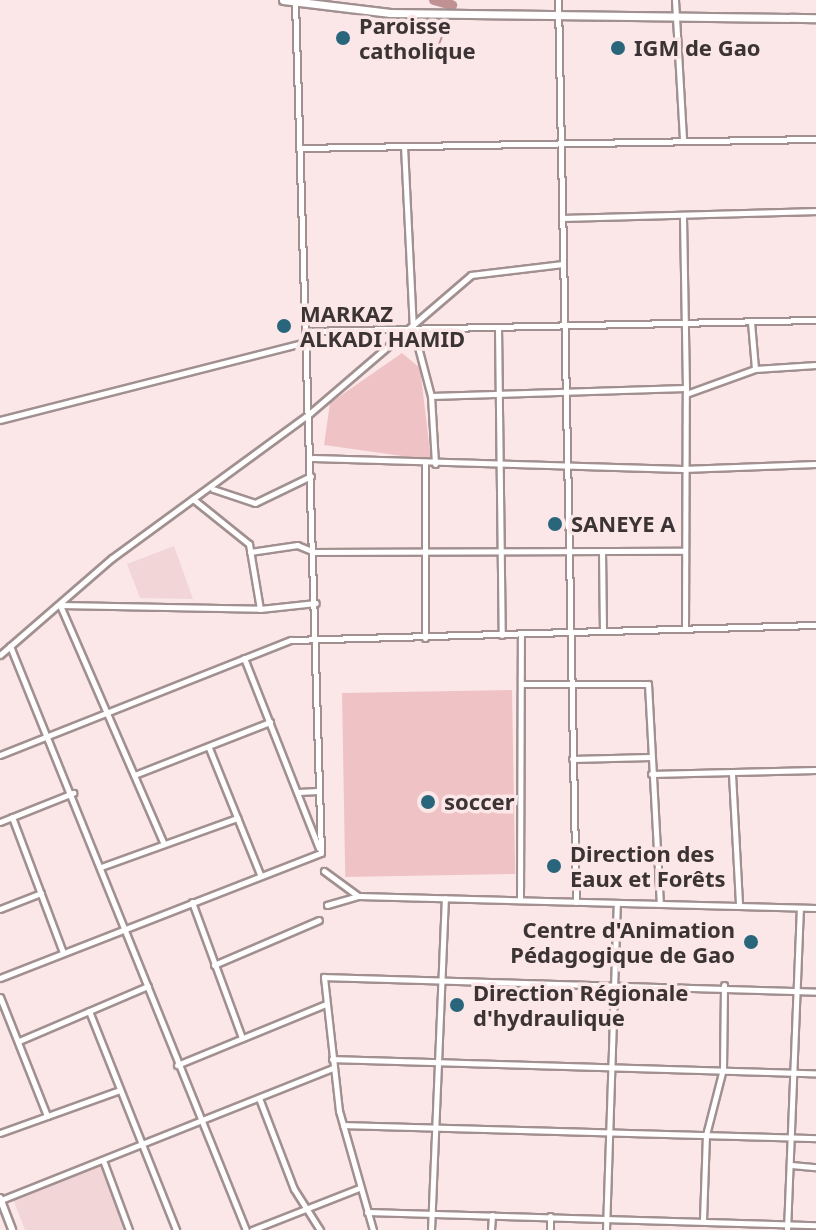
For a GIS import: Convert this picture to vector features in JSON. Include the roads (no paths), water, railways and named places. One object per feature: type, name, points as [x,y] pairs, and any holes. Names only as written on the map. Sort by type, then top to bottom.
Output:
[{"type":"main road","points":[[283,0],[390,13],[558,12],[816,18]]},
{"type":"street","points":[[558,0],[563,143],[563,326],[570,465],[569,629],[576,902]]},
{"type":"street","points":[[675,0],[683,140]]},
{"type":"street","points":[[295,2],[313,458],[321,853]]},
{"type":"street","points":[[300,148],[816,139]]},
{"type":"street","points":[[404,146],[413,328],[431,396],[435,464]]},
{"type":"street","points":[[564,218],[816,211]]},
{"type":"street","points":[[683,217],[685,629]]},
{"type":"street","points":[[0,655],[193,499],[213,489],[309,414],[413,328],[471,275],[562,264]]},
{"type":"street","points":[[306,331],[816,320]]},
{"type":"street","points":[[751,321],[755,369]]},
{"type":"street","points":[[498,327],[502,635]]},
{"type":"street","points":[[0,420],[307,342]]},
{"type":"street","points":[[431,396],[686,391],[755,369],[816,365]]},
{"type":"street","points":[[313,458],[435,464],[502,461],[683,469],[816,464]]},
{"type":"street","points":[[425,463],[425,638]]},
{"type":"street","points":[[213,489],[255,503],[311,476]]},
{"type":"street","points":[[193,499],[250,552],[260,609]]},
{"type":"street","points":[[250,552],[297,545],[314,552],[684,551]]},
{"type":"street","points":[[602,551],[603,628]]},
{"type":"street","points":[[60,605],[260,609],[316,603]]},
{"type":"street","points":[[60,605],[137,774],[163,842]]},
{"type":"street","points":[[0,755],[291,640],[425,638],[603,628],[816,625]]},
{"type":"street","points":[[520,899],[521,634]]},
{"type":"street","points":[[10,646],[51,734],[177,1065],[246,1230]]},
{"type":"street","points":[[244,658],[321,853]]},
{"type":"street","points":[[521,684],[648,684],[660,904]]},
{"type":"street","points":[[137,774],[270,722]]},
{"type":"street","points":[[209,748],[260,874]]},
{"type":"street","points":[[572,759],[651,757]]},
{"type":"street","points":[[651,774],[816,770]]},
{"type":"street","points":[[732,774],[739,905]]},
{"type":"street","points":[[298,792],[318,791]]},
{"type":"street","points":[[0,822],[73,793]]},
{"type":"street","points":[[12,817],[63,953]]},
{"type":"street","points":[[101,867],[163,842],[237,818]]},
{"type":"street","points":[[0,978],[260,874],[321,853]]},
{"type":"street","points":[[324,871],[358,896]]},
{"type":"street","points":[[0,909],[41,893]]},
{"type":"street","points":[[327,905],[358,896],[816,908]]},
{"type":"street","points":[[431,1230],[445,898]]},
{"type":"street","points":[[192,902],[242,1038]]},
{"type":"street","points":[[606,1230],[617,903]]},
{"type":"street","points":[[787,1230],[800,908]]},
{"type":"street","points":[[214,965],[319,920]]},
{"type":"street","points":[[373,1230],[343,1125],[333,1068],[324,977],[724,985],[816,992]]},
{"type":"street","points":[[703,1220],[706,1135],[723,1069],[724,985]]},
{"type":"street","points":[[19,1041],[148,986]]},
{"type":"street","points":[[0,997],[47,1116]]},
{"type":"street","points":[[177,1065],[326,1004]]},
{"type":"street","points":[[89,1011],[176,1230]]},
{"type":"street","points":[[332,1059],[816,1073]]},
{"type":"street","points":[[12,1230],[0,1199],[333,1068]]},
{"type":"street","points":[[0,1133],[120,1090]]},
{"type":"street","points":[[259,1098],[308,1211],[320,1230]]},
{"type":"street","points":[[343,1125],[816,1138]]},
{"type":"street","points":[[103,1160],[129,1230]]},
{"type":"street","points":[[791,1165],[816,1167]]},
{"type":"street","points":[[252,1230],[308,1211],[359,1188]]},
{"type":"street","points":[[367,1212],[816,1225]]},
{"type":"street","points":[[491,1230],[492,1215]]},
{"type":"street","points":[[550,1216],[550,1230]]},
{"type":"street","points":[[660,1230],[661,1219]]},
{"type":"street","points":[[718,1230],[719,1221]]},
{"type":"waterway","points":[[434,0],[452,5]]},
{"type":"waterway","points":[[435,54],[450,17]]},
{"type":"place","name":"Paroisse catholique","points":[[343,38]]},
{"type":"place","name":"IGM de Gao","points":[[618,48]]},
{"type":"place","name":"MARKAZ ALKADI HAMID","points":[[284,326]]},
{"type":"place","name":"SANEYE A","points":[[555,524]]},
{"type":"place","name":"soccer","points":[[428,802]]},
{"type":"place","name":"Direction des Eaux et Forêts","points":[[554,866]]},
{"type":"place","name":"Centre d'Animation Pédagogique de Gao","points":[[751,942]]},
{"type":"place","name":"Direction Régionale d'hydraulique","points":[[457,1005]]}]
